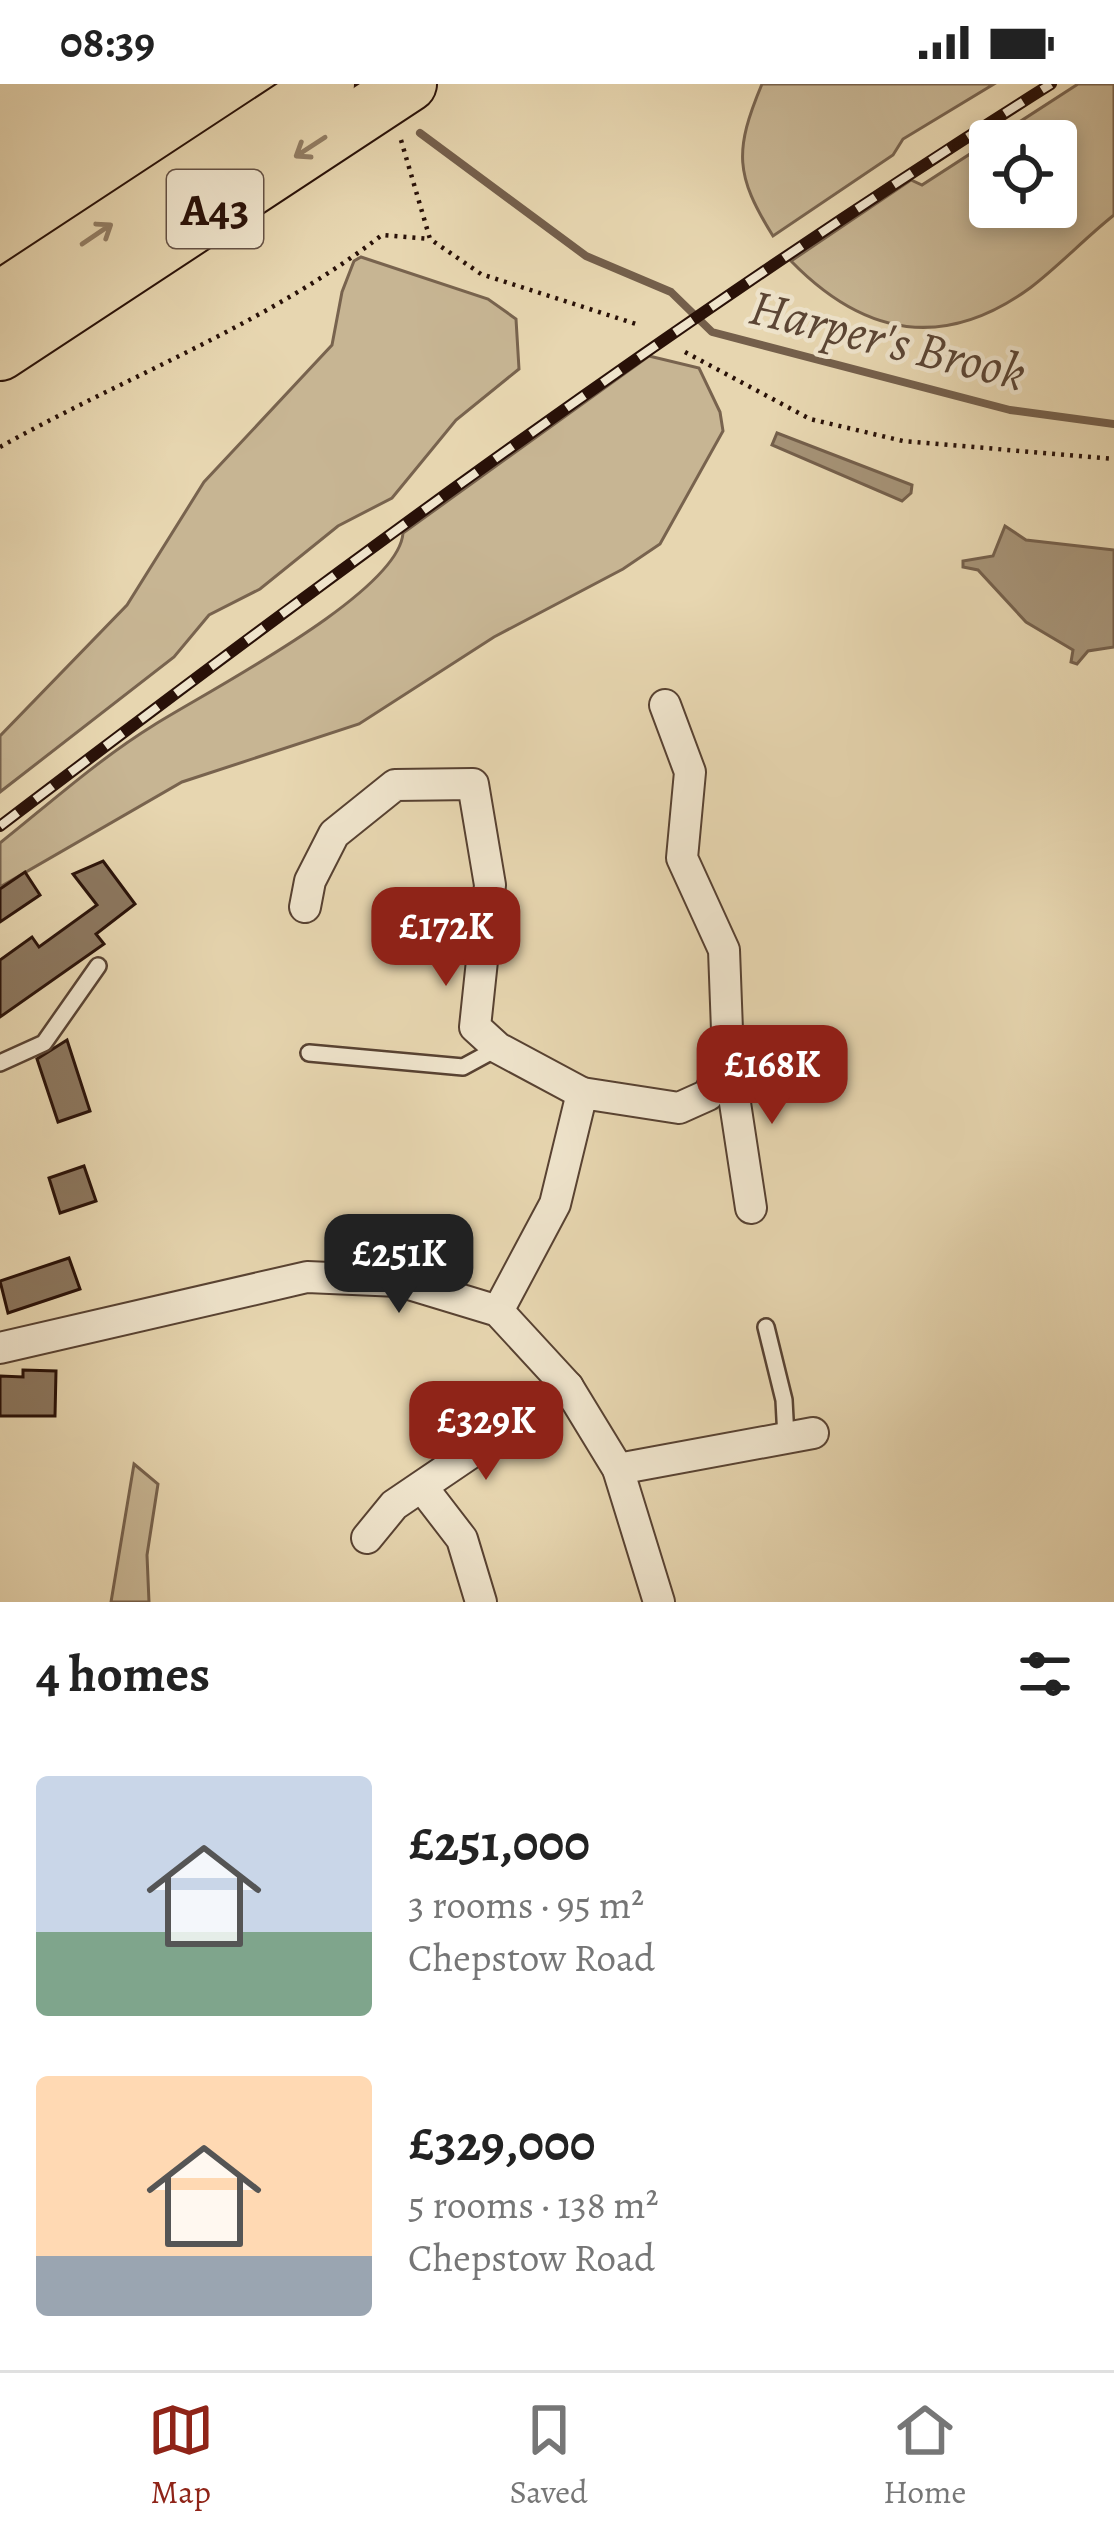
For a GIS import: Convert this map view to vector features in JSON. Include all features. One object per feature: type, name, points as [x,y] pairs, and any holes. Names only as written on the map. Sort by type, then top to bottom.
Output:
[{"type":"highway","name":"A43","points":[[8,330],[327,84]]},
{"type":"highway","name":"A43","points":[[8,330],[409,84]]},
{"type":"street","points":[[665,706],[690,772],[682,858],[723,945],[728,1058],[751,1208]]},
{"type":"street","points":[[305,907],[310,881],[334,834],[395,785],[472,784],[490,885],[475,1027],[498,1048],[582,1093],[679,1108],[708,1095],[728,1058]]},
{"type":"street","points":[[498,1311],[555,1204],[582,1093]]},
{"type":"street","points":[[0,1348],[307,1277],[399,1281],[498,1311],[568,1387],[618,1469],[658,1602]]},
{"type":"street","points":[[367,1538],[394,1505],[568,1387]]},
{"type":"street","points":[[618,1469],[799,1436]]},
{"type":"street","points":[[422,1487],[462,1539],[481,1602]]},
{"type":"lane","points":[[0,1063],[44,1043],[98,966]]},
{"type":"lane","points":[[309,1053],[463,1067],[498,1048]]},
{"type":"lane","points":[[766,1327],[784,1400],[799,1436]]},
{"type":"path","points":[[401,140],[430,238]]},
{"type":"path","points":[[0,447],[266,311],[332,274],[382,235],[430,238],[481,274],[636,324]]},
{"type":"path","points":[[685,352],[810,419],[903,441],[1114,459]]},
{"type":"shaded area","points":[[762,84],[994,84],[903,139],[893,155],[773,236],[751,196],[743,162],[747,127]]},
{"type":"shaded area","points":[[1078,84],[1114,84],[1114,215],[1030,288],[997,308],[935,327],[904,326],[846,305],[791,261],[911,180],[922,185],[969,155],[969,228],[1077,228],[1077,120],[1022,120]]},
{"type":"shaded area","points":[[361,257],[488,299],[516,319],[519,369],[456,420],[392,498],[338,526],[260,589],[209,615],[174,657],[0,792],[0,736],[127,605],[204,482],[332,345],[342,292],[354,261]]},
{"type":"shaded area","points":[[649,356],[699,368],[720,412],[723,431],[660,544],[623,569],[494,637],[359,724],[182,782],[0,887],[0,843],[134,738],[336,611],[370,584],[393,557],[403,533]]},
{"type":"shaded area","points":[[777,433],[912,485],[911,493],[902,501],[772,445]]},
{"type":"shaded area","points":[[1005,526],[1026,540],[1114,550],[1114,647],[1088,651],[1077,664],[1071,662],[1073,650],[1026,622],[978,570],[963,567],[963,561],[993,556]]},
{"type":"shaded area","points":[[134,1464],[158,1484],[147,1555],[149,1602],[111,1602]]},
{"type":"building","points":[[103,861],[135,904],[96,934],[104,944],[0,1017],[0,960],[32,937],[39,947],[97,905],[73,874]]},
{"type":"building","points":[[25,872],[40,895],[0,922],[0,889]]},
{"type":"building","points":[[67,1040],[90,1111],[58,1122],[37,1059]]},
{"type":"building","points":[[84,1166],[96,1201],[60,1213],[49,1178]]},
{"type":"building","points":[[69,1258],[80,1289],[8,1313],[0,1281]]},
{"type":"building","points":[[23,1370],[56,1371],[55,1416],[0,1416],[0,1376],[23,1377]]},
{"type":"waterway","name":"Harper's Brook","points":[[420,133],[586,256],[671,292],[712,332],[1010,410],[1114,424]]},
{"type":"railway","points":[[0,826],[517,443],[781,260],[1051,84]]}]
